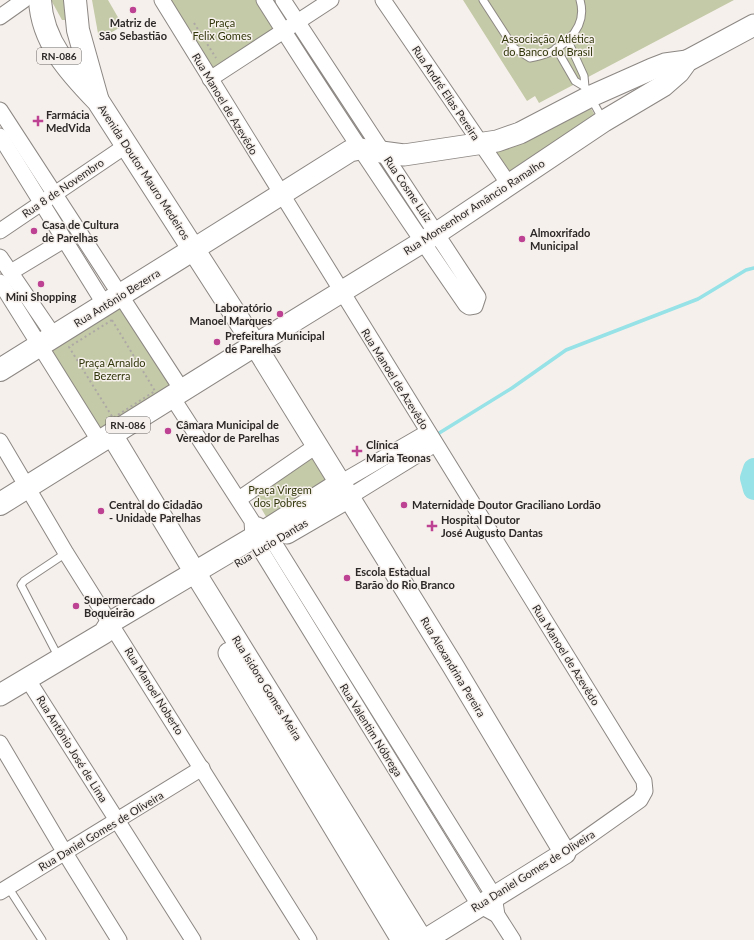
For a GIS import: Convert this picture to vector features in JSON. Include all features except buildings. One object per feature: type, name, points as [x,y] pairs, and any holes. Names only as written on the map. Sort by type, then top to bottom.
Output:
[{"type":"main road","name":"Avenida Doutor Mauro Medeiros","points":[[27,0],[44,25],[52,44],[72,74],[98,101],[255,344]]},
{"type":"main road","name":"RN-086","points":[[74,0],[78,30],[98,101]]},
{"type":"main road","name":"Rua Antônio Bezerra","points":[[0,370],[54,343],[116,299],[194,249]]},
{"type":"main road","name":"RN-086","points":[[0,504],[255,344]]},
{"type":"street","points":[[0,17],[27,0]]},
{"type":"street","name":"Rua Manoel de Azevêdo","points":[[162,0],[280,194],[640,774],[645,786],[644,796],[640,800]]},
{"type":"street","name":"Rua Cosme Luiz","points":[[264,0],[359,149],[429,237]]},
{"type":"street","name":"Rua Cosme Luiz","points":[[283,0],[384,154],[429,237]]},
{"type":"street","points":[[210,80],[297,21],[331,0]]},
{"type":"street","name":"Rua André Elias Pereira","points":[[383,0],[479,143],[510,186]]},
{"type":"street","name":"Rua Monsenhor Amâncio Ramalho","points":[[359,149],[384,154],[404,155],[479,143],[497,142],[508,138],[587,92],[665,64],[687,61],[754,25]]},
{"type":"street","name":"Rua Monsenhor Amâncio Ramalho","points":[[255,344],[510,186],[604,122],[663,86],[680,72],[687,61]]},
{"type":"street","points":[[0,110],[54,193],[116,299]]},
{"type":"street","points":[[0,136],[64,240],[116,299]]},
{"type":"street","name":"Rua 8 de Novembro","points":[[0,230],[127,146]]},
{"type":"street","points":[[194,249],[339,157],[350,151],[359,149]]},
{"type":"street","points":[[41,202],[56,201],[63,207],[116,299]]},
{"type":"street","points":[[11,272],[64,240]]},
{"type":"street","points":[[0,256],[54,343],[106,438]]},
{"type":"street","points":[[0,282],[54,343]]},
{"type":"street","name":"Rua Valentim Nóbrega","points":[[116,299],[177,394],[261,536],[513,940]]},
{"type":"street","name":"Rua Alexandrina Pereira","points":[[255,344],[316,446],[453,666],[565,852]]},
{"type":"street","name":"Rua Isidoro Gomes Meira","points":[[106,438],[319,785],[423,940]]},
{"type":"street","name":"Rua Lucio Dantas","points":[[0,696],[193,581],[261,536],[344,490],[431,438]]},
{"type":"street","name":"Rua Manoel Noberto","points":[[0,441],[28,486],[111,629],[202,768],[309,940]]},
{"type":"street","points":[[239,499],[316,446]]},
{"type":"street","name":"Rua Antônio José de Lima","points":[[28,680],[193,940]]},
{"type":"street","points":[[0,743],[65,853],[119,940]]},
{"type":"street","name":"Rua Daniel Gomes de Oliveira","points":[[4,890],[117,822],[202,768]]},
{"type":"street","name":"Rua Isidoro Gomes Meira","points":[[319,785],[402,940]]},
{"type":"street","name":"Rua Daniel Gomes de Oliveira","points":[[423,940],[490,905],[640,800]]},
{"type":"lane","points":[[483,0],[509,42],[522,54],[530,58],[556,48],[568,41],[581,23],[583,15],[580,0]]},
{"type":"lane","points":[[568,41],[584,76],[587,92]]},
{"type":"lane","points":[[556,48],[576,81],[587,92],[604,122]]},
{"type":"lane","points":[[60,660],[21,585],[24,581],[66,553]]},
{"type":"lane","points":[[4,890],[42,940]]},
{"type":"path","points":[[192,20],[218,61]]},
{"type":"path","points":[[112,320],[155,391],[113,418],[54,343],[112,320]]},
{"type":"green space","points":[[51,0],[67,0],[67,20],[62,20]]},
{"type":"green space","points":[[92,0],[108,0],[123,26],[99,39]]},
{"type":"green space","name":"Praça Felix Gomes","points":[[170,0],[258,0],[277,29],[218,69],[210,67]]},
{"type":"green space","name":"Associação Atlética do Banco do Brasil","points":[[463,0],[734,0],[539,103],[535,96],[527,101]]},
{"type":"green space","points":[[586,100],[599,122],[514,178],[491,144]]},
{"type":"green space","name":"Praça Arnaldo Bezerra","points":[[130,295],[185,386],[102,432],[40,353]]},
{"type":"green space","name":"Praça Virgem dos Pobres","points":[[312,458],[328,478],[268,520],[254,496],[308,459]]},
{"type":"waterway","points":[[436,435],[512,388],[566,350],[698,299],[746,270],[754,268]]},
{"type":"waterway","points":[[350,487],[393,461]]},
{"type":"waterway","points":[[754,469],[751,478],[754,489]]},
{"type":"place","name":"Matriz de São Sebastião","points":[[133,10]]},
{"type":"place","name":"Farmácia MedVida","points":[[38,121]]},
{"type":"place","name":"Casa de Cultura de Parelhas","points":[[34,231]]},
{"type":"place","name":"Almoxrifado Municipal","points":[[522,239]]},
{"type":"place","name":"Mini Shopping","points":[[41,284]]},
{"type":"place","name":"Laboratório Manoel Marques","points":[[280,314]]},
{"type":"place","name":"Prefeitura Municipal de Parelhas","points":[[217,342]]},
{"type":"place","name":"Câmara Municipal de Vereador de Parelhas","points":[[168,431]]},
{"type":"place","name":"Clínica Maria Teonas","points":[[357,451]]},
{"type":"place","name":"Maternidade Doutor Graciliano Lordão","points":[[404,505]]},
{"type":"place","name":"Central do Cidadão - Unidade Parelhas","points":[[101,511]]},
{"type":"place","name":"Hospital Doutor José Augusto Dantas","points":[[432,526]]},
{"type":"place","name":"Escola Estadual Barão do Rio Branco","points":[[347,578]]},
{"type":"place","name":"Supermercado Boqueirão","points":[[76,606]]}]
